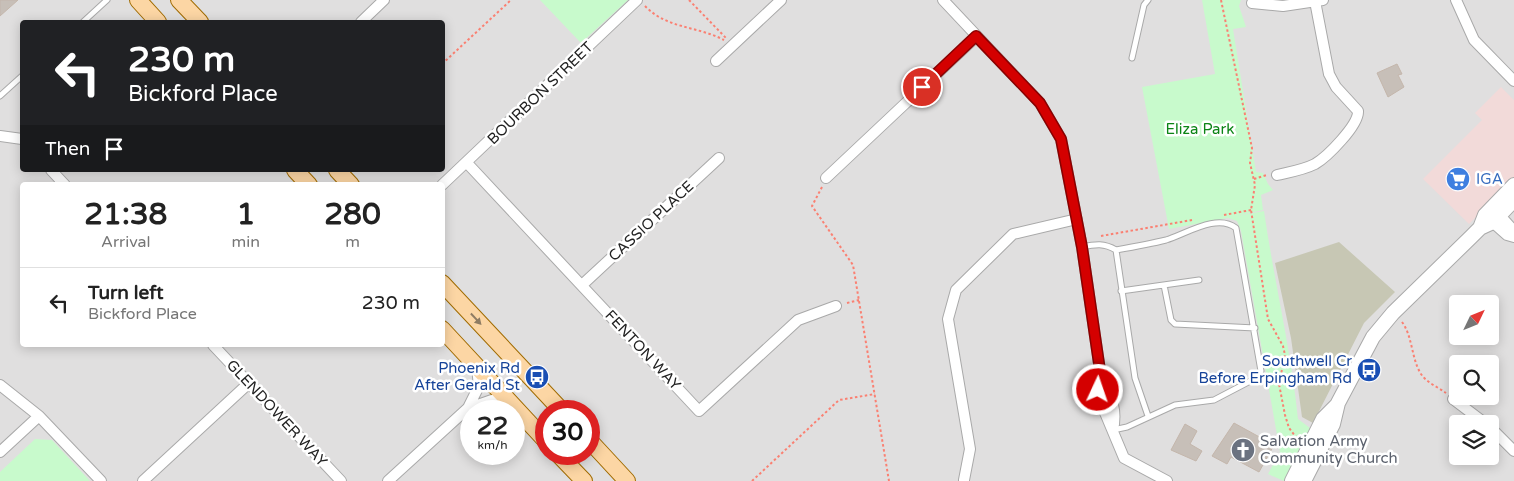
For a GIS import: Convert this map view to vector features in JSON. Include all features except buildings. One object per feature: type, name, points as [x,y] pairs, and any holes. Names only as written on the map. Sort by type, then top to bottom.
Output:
[{"type":"main road","points":[[138,0],[156,20]]},
{"type":"main road","points":[[179,0],[198,20]]},
{"type":"main road","points":[[297,172],[306,182]]},
{"type":"main road","points":[[339,172],[348,182]]},
{"type":"main road","points":[[445,286],[552,400]]},
{"type":"main road","points":[[445,332],[508,400]]},
{"type":"main road","points":[[525,418],[535,429]]},
{"type":"main road","points":[[600,452],[627,481]]},
{"type":"main road","points":[[569,465],[584,481]]},
{"type":"street","points":[[363,20],[384,0]]},
{"type":"street","name":"BOURBON STREET","points":[[445,182],[638,0]]},
{"type":"street","points":[[716,61],[781,0]]},
{"type":"street","points":[[943,0],[1040,103],[1061,139],[1082,243],[1102,384],[1113,400],[1116,415],[1113,430],[1124,458],[1167,481]]},
{"type":"street","points":[[1456,0],[1474,40],[1514,81]]},
{"type":"street","points":[[1251,1],[1283,6],[1319,1],[1329,74],[1336,87],[1358,111],[1359,116],[1353,127],[1318,162],[1302,169],[1277,175]]},
{"type":"street","points":[[826,178],[976,36]]},
{"type":"street","points":[[0,136],[20,139]]},
{"type":"street","name":"CASSIO PLACE","points":[[582,285],[719,158]]},
{"type":"street","name":"FENTON WAY","points":[[467,163],[699,411],[798,320],[836,306]]},
{"type":"street","points":[[53,172],[62,182]]},
{"type":"street","points":[[1304,481],[1333,424],[1338,403],[1373,337],[1393,313],[1480,228],[1514,185]]},
{"type":"street","points":[[1492,215],[1514,200]]},
{"type":"street","points":[[1492,215],[1514,230]]},
{"type":"street","points":[[1492,215],[1507,236],[1514,237]]},
{"type":"street","points":[[964,480],[970,449],[948,319],[956,290],[1013,234],[1077,218]]},
{"type":"street","name":"GLENDOWER WAY","points":[[215,347],[341,481]]},
{"type":"street","points":[[472,400],[479,386],[476,365]]},
{"type":"street","points":[[0,384],[39,416],[101,481]]},
{"type":"street","points":[[143,481],[249,384]]},
{"type":"street","points":[[1292,481],[1323,419],[1338,403]]},
{"type":"street","points":[[1461,405],[1474,415]]},
{"type":"street","points":[[388,481],[460,415]]},
{"type":"street","points":[[0,452],[39,416]]},
{"type":"street","points":[[1499,437],[1514,452]]},
{"type":"lane","points":[[85,20],[107,0]]},
{"type":"lane","points":[[1132,58],[1144,4],[1148,0]]},
{"type":"lane","points":[[0,96],[20,78]]},
{"type":"lane","points":[[1082,243],[1108,245],[1116,250],[1166,240],[1202,226],[1230,223],[1236,228],[1255,328],[1261,371],[1258,377],[1214,400],[1175,405],[1148,416],[1127,428],[1113,430]]},
{"type":"lane","points":[[1116,250],[1135,378],[1148,416]]},
{"type":"lane","points":[[1121,291],[1199,280]]},
{"type":"lane","points":[[1164,285],[1171,320],[1175,324],[1255,328]]},
{"type":"path","points":[[445,61],[512,0]]},
{"type":"path","points":[[638,0],[659,18],[677,26],[710,32],[733,45]]},
{"type":"path","points":[[689,0],[733,45]]},
{"type":"path","points":[[1222,0],[1252,148],[1250,163],[1254,179],[1251,210],[1268,319],[1286,355],[1278,384],[1284,415],[1296,439],[1309,446]]},
{"type":"path","points":[[1254,179],[1277,175]]},
{"type":"path","points":[[826,178],[812,206],[853,265],[890,481]]},
{"type":"path","points":[[1223,215],[1251,210]]},
{"type":"path","points":[[1082,243],[1194,220]]},
{"type":"path","points":[[836,306],[859,300]]},
{"type":"path","points":[[1393,313],[1406,329],[1414,359],[1422,375],[1449,396]]},
{"type":"path","points":[[752,481],[839,400],[875,394]]},
{"type":"shaded area","points":[[0,0],[1514,0],[1514,481],[0,481]]},
{"type":"shaded area","points":[[1501,87],[1514,100],[1514,179],[1469,224],[1423,179],[1482,120],[1475,113]]},
{"type":"shaded area","points":[[1339,242],[1395,292],[1364,323],[1313,423],[1302,417],[1291,338],[1275,263]]},
{"type":"green space","points":[[540,0],[628,0],[581,43]]},
{"type":"green space","name":"Eliza Park","points":[[1202,0],[1241,0],[1239,6],[1246,27],[1233,29],[1256,172],[1263,173],[1273,190],[1261,195],[1263,210],[1237,216],[1264,211],[1298,419],[1310,428],[1284,481],[1268,474],[1280,452],[1241,231],[1237,221],[1228,218],[1169,229],[1142,87],[1215,74]]},
{"type":"green space","points":[[35,439],[52,440],[90,481],[0,481],[0,472]]},
{"type":"place","name":"IGA","points":[[1458,179]]},
{"type":"place","name":"Southwell Cr Before Erpingham Rd","points":[[1369,370]]},
{"type":"place","name":"Phoenix Rd After Gerald St","points":[[537,377]]},
{"type":"place","name":"Salvation Army Community Church","points":[[1243,450]]},
{"type":"route","points":[[922,87],[976,36],[1040,103],[1061,139],[1082,247],[1102,384],[1098,390]]}]
